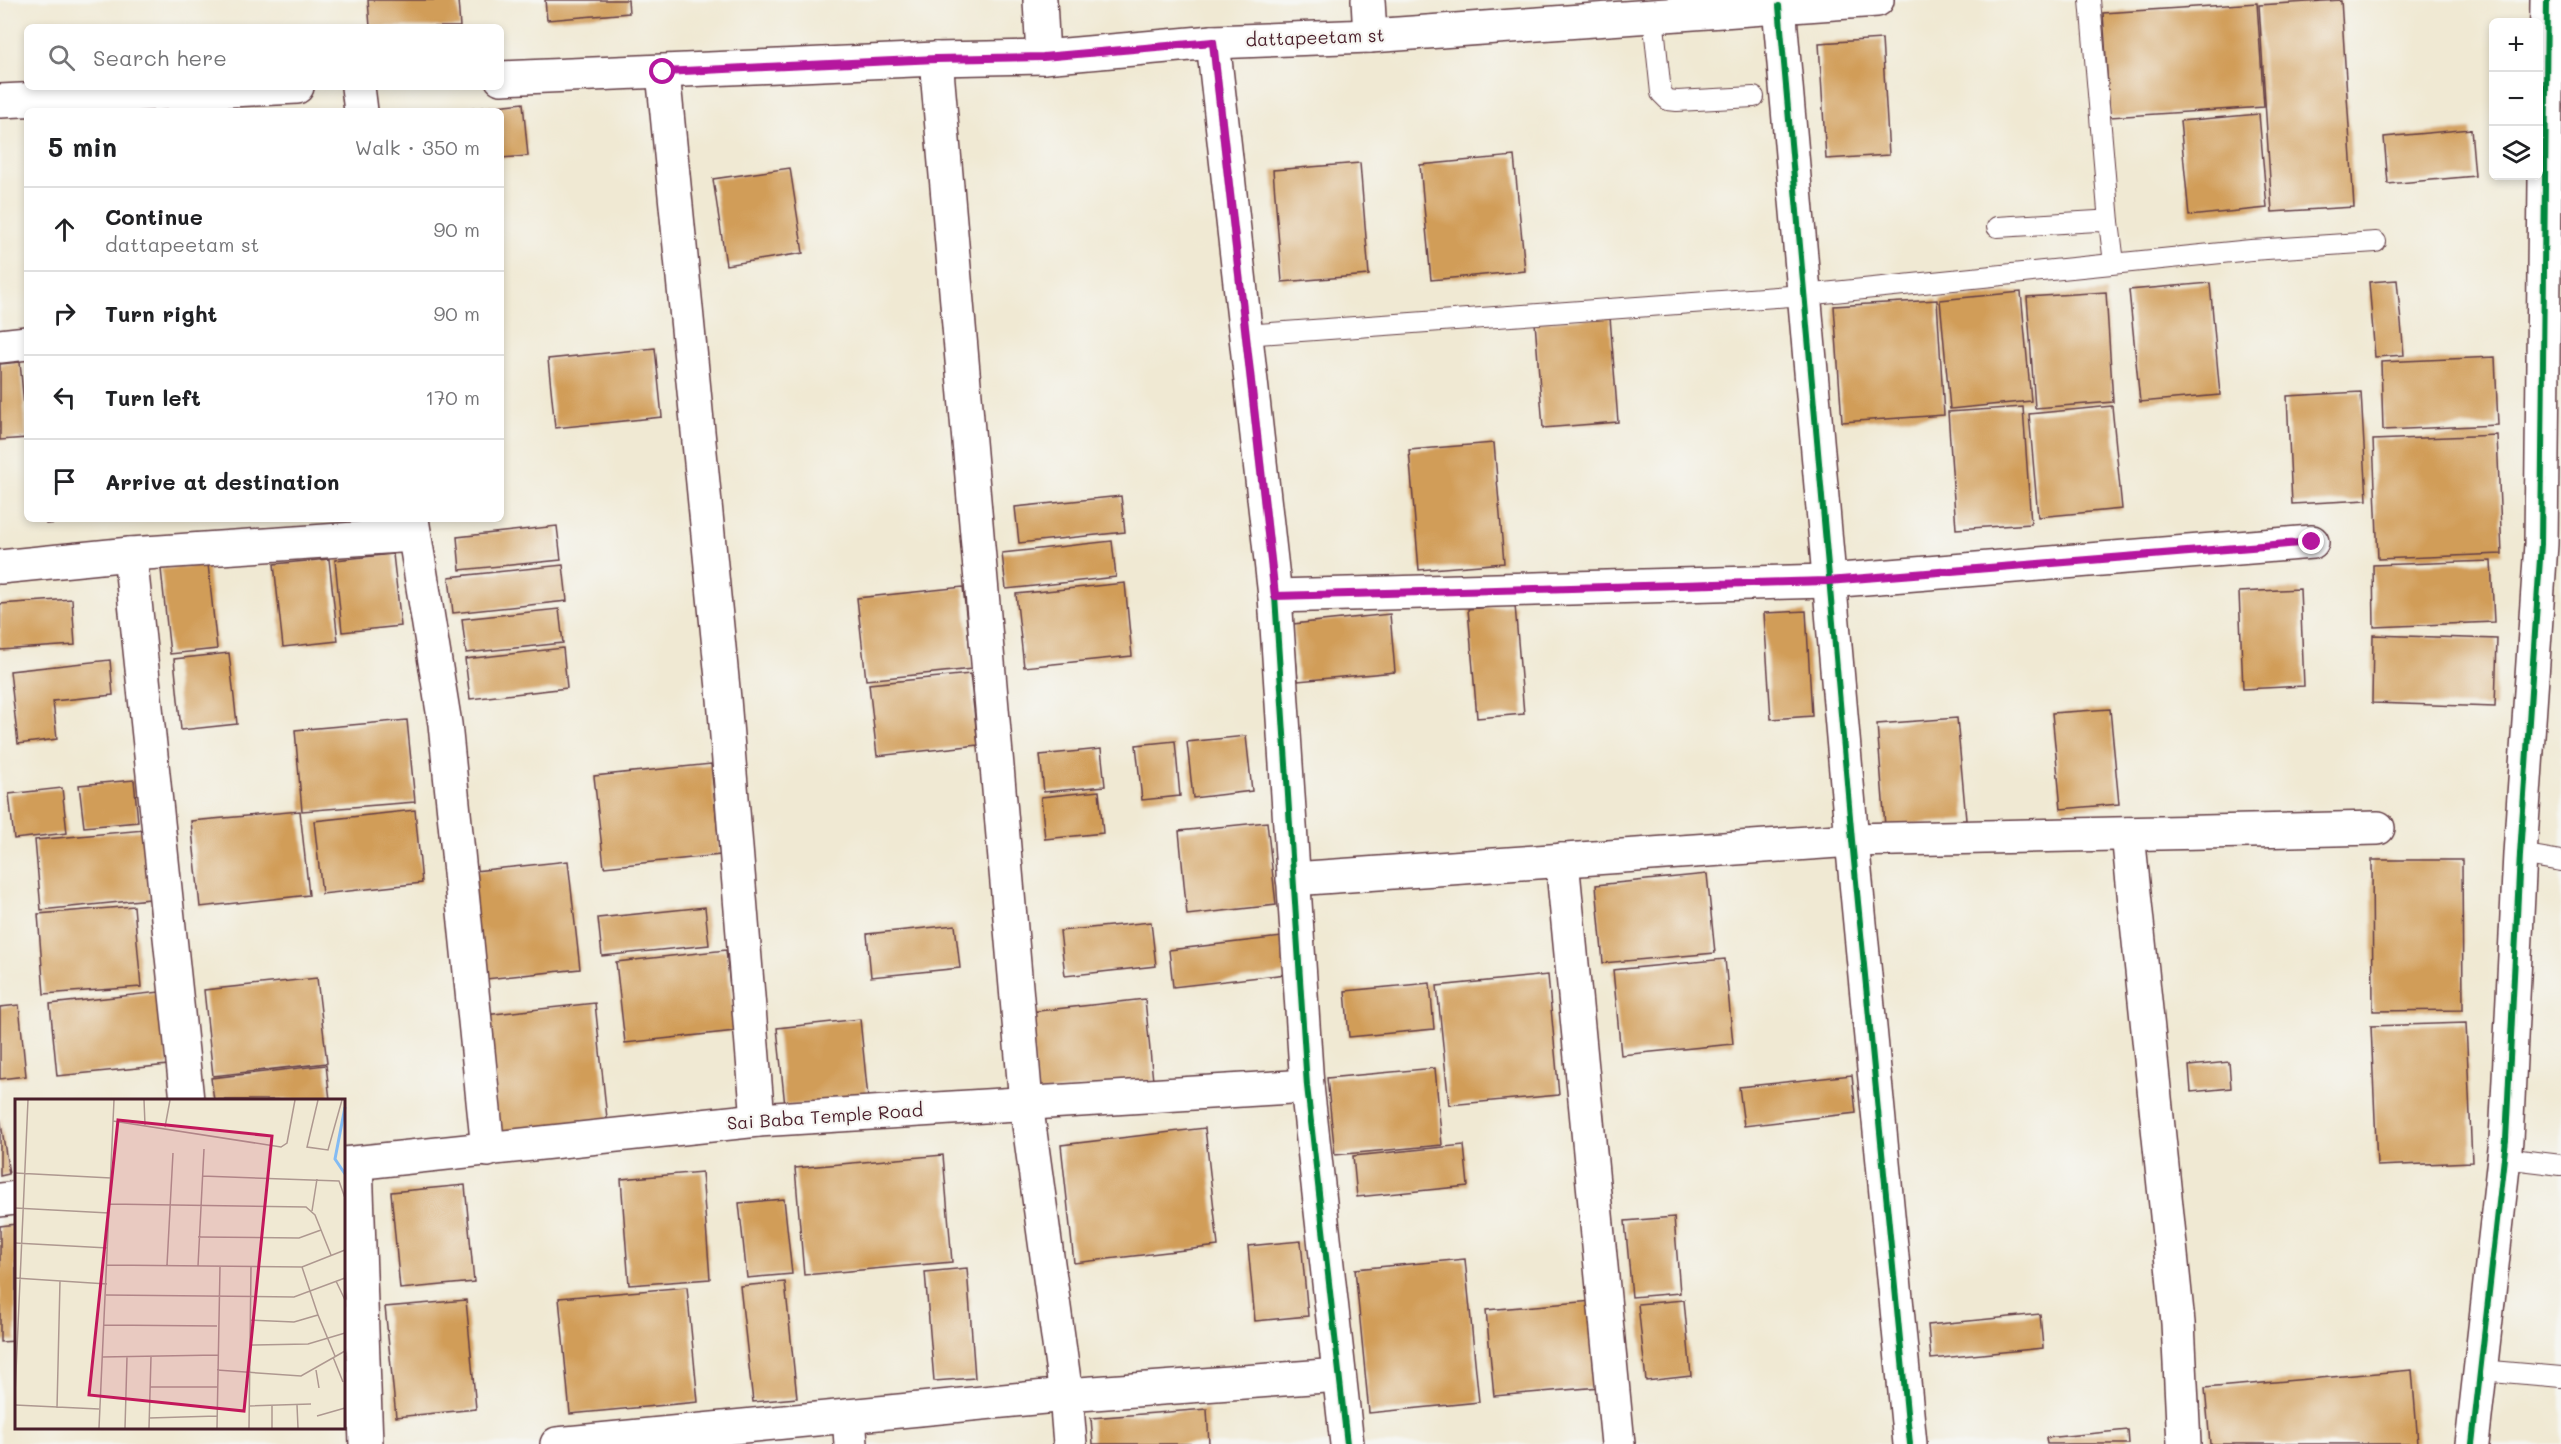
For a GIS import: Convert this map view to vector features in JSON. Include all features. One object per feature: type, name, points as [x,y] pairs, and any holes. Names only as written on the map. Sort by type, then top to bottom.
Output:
[{"type":"street","points":[[1040,0],[1043,57]]},
{"type":"street","points":[[1368,0],[1370,36]]},
{"type":"street","name":"dattapeetam st","points":[[504,78],[936,59],[1043,57],[1213,42],[1370,36],[1653,16],[1691,7],[1779,6],[1877,0]]},
{"type":"street","points":[[2472,1444],[2504,1158],[2520,854],[2541,544],[2552,447],[2552,255],[2547,0]]},
{"type":"street","points":[[1779,6],[1828,581],[1910,1444]]},
{"type":"street","points":[[1213,42],[1275,596],[1307,1086],[1347,1444]]},
{"type":"street","points":[[936,59],[1026,1103],[1066,1395],[1070,1444]]},
{"type":"street","points":[[663,72],[724,699],[758,1120]]},
{"type":"street","points":[[0,102],[238,90]]},
{"type":"street","points":[[358,90],[361,108]]},
{"type":"street","points":[[0,346],[24,344]]},
{"type":"street","points":[[0,567],[413,527],[445,724],[488,1150]]},
{"type":"street","points":[[1275,596],[1828,581],[2312,542]]},
{"type":"street","points":[[130,554],[187,1099]]},
{"type":"street","points":[[1293,879],[1852,840],[2378,828]]},
{"type":"street","points":[[2128,834],[2178,1323],[2184,1444]]},
{"type":"street","points":[[1562,860],[1618,1444]]},
{"type":"street","name":"Sai Baba Temple Road","points":[[350,1163],[758,1120],[1307,1086]]},
{"type":"street","points":[[350,1163],[366,1444]]},
{"type":"street","points":[[0,1200],[15,1198]]},
{"type":"street","points":[[557,1444],[850,1430],[1066,1395],[1339,1375]]},
{"type":"lane","points":[[2090,0],[2114,263]]},
{"type":"lane","points":[[1653,16],[1661,93],[1668,100],[1754,97]]},
{"type":"lane","points":[[1997,227],[2109,222]]},
{"type":"lane","points":[[1244,335],[1804,295],[2251,249],[2376,242]]},
{"type":"lane","points":[[2520,854],[2561,861]]},
{"type":"lane","points":[[2504,1158],[2561,1165]]},
{"type":"lane","points":[[2480,1370],[2561,1377]]},
{"type":"building","points":[[368,0],[458,0],[460,24],[370,24]]},
{"type":"building","points":[[545,0],[628,0],[629,13],[547,20]]},
{"type":"building","points":[[2341,0],[2354,207],[2272,212],[2259,5]]},
{"type":"building","points":[[2257,3],[2264,107],[2110,117],[2103,13]]},
{"type":"building","points":[[1882,39],[1889,155],[1826,159],[1819,43]]},
{"type":"building","points":[[523,103],[528,156],[504,158],[504,108],[477,108]]},
{"type":"building","points":[[2259,114],[2267,208],[2189,216],[2180,121]]},
{"type":"building","points":[[2471,129],[2475,176],[2388,184],[2384,137]]},
{"type":"building","points":[[1514,156],[1525,271],[1431,280],[1420,165]]},
{"type":"building","points":[[1360,163],[1369,275],[1282,282],[1273,170]]},
{"type":"building","points":[[790,168],[803,253],[726,265],[713,179]]},
{"type":"building","points":[[2397,280],[2404,355],[2375,357],[2369,282]]},
{"type":"building","points":[[2210,283],[2220,395],[2140,402],[2129,290]]},
{"type":"building","points":[[2021,292],[2031,401],[1950,409],[1940,300]]},
{"type":"building","points":[[2106,292],[2113,402],[2035,408],[2027,297]]},
{"type":"building","points":[[1937,300],[1944,415],[1842,422],[1834,306]]},
{"type":"building","points":[[1610,317],[1618,422],[1543,428],[1535,322]]},
{"type":"building","points":[[655,348],[662,417],[555,428],[548,359]]},
{"type":"building","points":[[2495,357],[2498,425],[2383,430],[2381,362]]},
{"type":"building","points":[[20,362],[24,438],[0,440],[0,364]]},
{"type":"building","points":[[2361,392],[2367,500],[2292,504],[2287,396]]},
{"type":"building","points":[[2112,406],[2122,509],[2038,517],[2029,414]]},
{"type":"building","points":[[2023,407],[2031,524],[1956,529],[1948,412]]},
{"type":"building","points":[[2497,435],[2502,554],[2378,559],[2373,440]]},
{"type":"building","points":[[1494,443],[1504,563],[1419,570],[1409,450]]},
{"type":"building","points":[[1121,496],[1125,532],[1019,543],[1015,507]]},
{"type":"building","points":[[46,522],[71,522],[46,524]]},
{"type":"building","points":[[557,526],[561,560],[460,570],[457,537]]},
{"type":"building","points":[[1112,541],[1116,577],[1006,589],[1002,553]]},
{"type":"building","points":[[393,554],[401,626],[342,632],[335,560]]},
{"type":"building","points":[[329,559],[338,641],[283,647],[274,564]]},
{"type":"building","points":[[2491,561],[2494,622],[2374,627],[2373,565]]},
{"type":"building","points":[[208,564],[217,649],[170,654],[161,569]]},
{"type":"building","points":[[563,565],[567,601],[453,613],[449,577]]},
{"type":"building","points":[[1125,583],[1132,656],[1024,667],[1016,594]]},
{"type":"building","points":[[963,587],[972,669],[866,680],[857,598]]},
{"type":"building","points":[[2300,589],[2304,686],[2243,689],[2239,592]]},
{"type":"building","points":[[72,599],[75,645],[0,650],[0,604]]},
{"type":"building","points":[[1515,605],[1524,714],[1477,718],[1468,609]]},
{"type":"building","points":[[559,609],[563,643],[466,653],[462,619]]},
{"type":"building","points":[[1806,611],[1812,716],[1771,719],[1764,613]]},
{"type":"building","points":[[1390,614],[1395,672],[1298,681],[1293,624]]},
{"type":"building","points":[[2373,635],[2497,639],[2495,707],[2372,703]]},
{"type":"building","points":[[563,648],[567,688],[470,699],[465,659]]},
{"type":"building","points":[[229,653],[237,724],[181,730],[174,659]]},
{"type":"building","points":[[110,660],[113,695],[53,701],[57,739],[18,744],[10,671]]},
{"type":"building","points":[[970,674],[978,745],[877,756],[869,684]]},
{"type":"building","points":[[2110,709],[2119,804],[2061,809],[2052,713]]},
{"type":"building","points":[[1957,718],[1966,820],[1885,826],[1877,724]]},
{"type":"building","points":[[407,720],[415,802],[302,811],[295,730]]},
{"type":"building","points":[[1246,736],[1252,791],[1193,798],[1187,742]]},
{"type":"building","points":[[1175,741],[1180,796],[1142,800],[1136,745]]},
{"type":"building","points":[[1101,749],[1105,786],[1044,792],[1040,755]]},
{"type":"building","points":[[711,764],[720,855],[604,867],[594,776]]},
{"type":"building","points":[[134,780],[138,822],[84,827],[79,785]]},
{"type":"building","points":[[62,788],[67,833],[14,839],[9,794]]},
{"type":"building","points":[[1099,791],[1103,833],[1045,839],[1041,797]]},
{"type":"building","points":[[415,810],[422,883],[322,894],[314,821]]},
{"type":"building","points":[[300,811],[309,895],[200,907],[191,821]]},
{"type":"building","points":[[1267,822],[1276,905],[1187,915],[1179,831]]},
{"type":"building","points":[[144,830],[150,899],[41,910],[35,840]]},
{"type":"building","points":[[2372,860],[2462,860],[2463,1010],[2373,1011]]},
{"type":"building","points":[[568,861],[580,969],[476,980],[465,872]]},
{"type":"building","points":[[1707,874],[1715,953],[1603,963],[1596,885]]},
{"type":"building","points":[[134,906],[141,987],[44,994],[38,914]]},
{"type":"building","points":[[705,907],[709,945],[602,956],[598,918]]},
{"type":"building","points":[[1151,922],[1156,966],[1065,976],[1060,931]]},
{"type":"building","points":[[955,925],[960,968],[871,977],[867,934]]},
{"type":"building","points":[[1282,937],[1286,974],[1173,987],[1169,950]]},
{"type":"building","points":[[726,950],[735,1031],[625,1043],[616,962]]},
{"type":"building","points":[[1725,959],[1733,1044],[1621,1055],[1613,970]]},
{"type":"building","points":[[1548,975],[1559,1095],[1449,1105],[1437,986]]},
{"type":"building","points":[[317,978],[327,1063],[213,1076],[204,990]]},
{"type":"building","points":[[1430,983],[1434,1029],[1349,1037],[1345,991]]},
{"type":"building","points":[[160,992],[168,1065],[57,1076],[50,1004]]},
{"type":"building","points":[[1145,999],[1153,1081],[1037,1093],[1029,1012]]},
{"type":"building","points":[[595,1003],[608,1128],[498,1139],[485,1015]]},
{"type":"building","points":[[19,1005],[26,1076],[0,1079],[0,1007]]},
{"type":"building","points":[[860,1019],[868,1098],[785,1106],[777,1028]]},
{"type":"building","points":[[2466,1023],[2472,1162],[2377,1166],[2371,1026]]},
{"type":"building","points":[[2229,1062],[2231,1088],[2191,1092],[2189,1066]]},
{"type":"building","points":[[326,1065],[330,1099],[214,1099],[211,1078]]},
{"type":"building","points":[[1435,1068],[1442,1145],[1335,1155],[1327,1078]]},
{"type":"building","points":[[1852,1075],[1856,1113],[1744,1126],[1739,1087]]},
{"type":"building","points":[[0,1117],[9,1174],[0,1176]]},
{"type":"building","points":[[1205,1128],[1218,1246],[1074,1263],[1061,1145]]},
{"type":"building","points":[[1464,1145],[1468,1186],[1357,1197],[1353,1156]]},
{"type":"building","points":[[943,1155],[952,1262],[804,1275],[795,1168]]},
{"type":"building","points":[[702,1172],[710,1279],[629,1285],[621,1179]]},
{"type":"building","points":[[465,1185],[474,1282],[400,1289],[391,1192]]},
{"type":"building","points":[[784,1199],[792,1274],[747,1278],[739,1203]]},
{"type":"building","points":[[1674,1217],[1680,1293],[1632,1297],[1625,1221]]},
{"type":"building","points":[[15,1224],[15,1341],[0,1342],[0,1226]]},
{"type":"building","points":[[1301,1241],[1308,1316],[1255,1321],[1248,1246]]},
{"type":"building","points":[[1465,1259],[1479,1402],[1369,1413],[1355,1269]]},
{"type":"building","points":[[967,1268],[975,1378],[934,1381],[925,1272]]},
{"type":"building","points":[[785,1282],[797,1398],[753,1402],[740,1286]]},
{"type":"building","points":[[687,1287],[698,1402],[570,1414],[559,1298]]},
{"type":"building","points":[[466,1300],[476,1409],[396,1417],[385,1307]]},
{"type":"building","points":[[1684,1300],[1691,1376],[1646,1381],[1638,1304]]},
{"type":"building","points":[[1593,1301],[1600,1387],[1494,1396],[1486,1310]]},
{"type":"building","points":[[2040,1314],[2043,1348],[1931,1359],[1928,1325]]},
{"type":"building","points":[[2412,1370],[2418,1444],[2210,1444],[2205,1388]]},
{"type":"building","points":[[1207,1409],[1209,1444],[1093,1444],[1091,1418]]},
{"type":"building","points":[[2128,1430],[2129,1444],[2047,1444],[2046,1438]]},
{"type":"cycle path","points":[[2472,1444],[2506,1140],[2520,854],[2541,544],[2547,0]]},
{"type":"cycle path","points":[[1779,6],[1852,840],[1910,1444]]},
{"type":"cycle path","points":[[1213,42],[1275,596],[1307,1086],[1347,1444]]},
{"type":"route","points":[[663,72],[936,59],[1043,57],[1213,42],[1275,596],[1828,581],[2312,542]]}]
